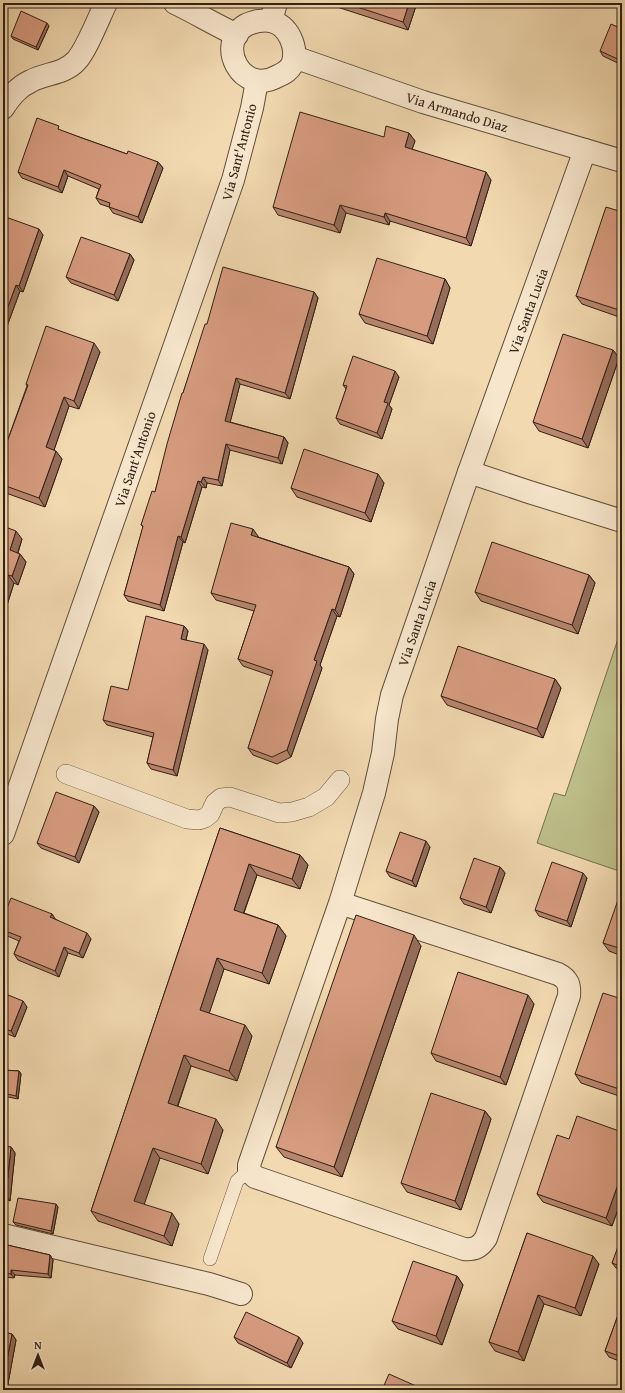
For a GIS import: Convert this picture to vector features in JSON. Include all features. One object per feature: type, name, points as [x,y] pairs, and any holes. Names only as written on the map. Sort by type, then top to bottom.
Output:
[{"type":"street","points":[[3,108],[15,91],[32,80],[60,72],[76,61],[85,47],[106,3]]},
{"type":"street","points":[[174,3],[193,11],[217,26],[237,35]]},
{"type":"street","points":[[274,12],[290,36],[294,57],[291,66],[284,73],[271,80],[257,81],[243,75],[234,63],[232,48],[237,35],[246,25],[258,21],[274,12]]},
{"type":"street","name":"Via Armando Diaz","points":[[294,57],[423,102],[622,161]]},
{"type":"street","name":"Via Sant'Antonio","points":[[3,834],[233,180],[252,108],[257,81]]},
{"type":"street","name":"Via Santa Lucia","points":[[249,1170],[253,1153],[340,903],[374,793],[383,753],[387,719],[392,695],[585,150]]},
{"type":"street","points":[[470,472],[622,521]]},
{"type":"street","points":[[66,774],[187,819],[198,820],[205,818],[210,814],[215,803],[221,798],[230,797],[279,812],[292,812],[309,807],[326,797],[340,780]]},
{"type":"street","points":[[249,1170],[255,1177],[464,1249],[472,1250],[478,1248],[486,1238],[569,996],[569,984],[565,977],[558,974],[340,903]]},
{"type":"street","points":[[3,1235],[209,1284],[241,1294]]},
{"type":"lane","points":[[210,1259],[237,1181],[249,1170]]},
{"type":"green space","points":[[622,627],[622,872],[537,843],[554,793],[565,796]]},
{"type":"building","points":[[345,3],[409,3],[403,22]]},
{"type":"building","points":[[21,11],[47,23],[36,47],[11,36]]},
{"type":"building","points":[[611,24],[622,29],[622,61],[600,51]]},
{"type":"building","points":[[300,112],[384,137],[386,126],[409,133],[405,147],[486,172],[466,238],[385,213],[384,217],[340,205],[334,225],[273,207]]},
{"type":"building","points":[[37,118],[59,126],[58,129],[82,138],[127,154],[128,151],[158,162],[138,217],[109,207],[110,203],[96,198],[101,185],[64,170],[58,187],[18,172]]},
{"type":"building","points":[[606,207],[622,212],[622,311],[576,296]]},
{"type":"building","points":[[3,216],[39,229],[19,286],[16,285],[3,320]]},
{"type":"building","points":[[81,237],[130,254],[114,295],[66,277]]},
{"type":"building","points":[[377,258],[445,279],[427,336],[359,314]]},
{"type":"building","points":[[223,267],[314,292],[285,393],[236,378],[225,421],[284,437],[278,458],[226,444],[218,480],[203,477],[201,482],[198,481],[181,537],[178,536],[160,605],[124,595],[143,526],[141,525],[152,491],[155,492],[182,393],[205,324],[207,324]]},
{"type":"building","points":[[46,326],[94,343],[74,401],[64,397],[46,447],[56,451],[39,498],[3,485],[3,453],[28,385],[26,384]]},
{"type":"building","points":[[563,334],[613,350],[582,439],[533,422]]},
{"type":"building","points":[[353,356],[395,371],[384,402],[388,403],[377,433],[336,418],[347,386],[343,385]]},
{"type":"building","points":[[304,449],[378,474],[365,513],[291,488]]},
{"type":"building","points":[[231,523],[253,529],[251,535],[349,567],[335,610],[332,609],[314,660],[317,661],[287,750],[272,757],[248,748],[273,671],[238,659],[256,605],[211,593]]},
{"type":"building","points":[[3,526],[16,531],[10,550],[20,554],[12,576],[8,575],[3,590]]},
{"type":"building","points":[[492,542],[589,575],[572,625],[475,592]]},
{"type":"building","points":[[146,616],[184,626],[181,639],[204,644],[173,770],[147,763],[154,733],[103,720],[111,686],[128,690]]},
{"type":"building","points":[[458,646],[555,679],[537,729],[441,696]]},
{"type":"building","points":[[56,792],[94,806],[75,857],[37,843]]},
{"type":"building","points":[[220,828],[300,855],[292,879],[249,864],[234,910],[278,925],[262,973],[217,958],[200,1010],[245,1025],[229,1071],[184,1055],[168,1103],[216,1119],[201,1164],[153,1148],[134,1201],[172,1213],[164,1236],[91,1211]]},
{"type":"building","points":[[400,832],[426,841],[412,881],[386,871]]},
{"type":"building","points":[[474,858],[500,867],[486,907],[460,898]]},
{"type":"building","points":[[552,862],[583,873],[567,921],[535,910]]},
{"type":"building","points":[[619,897],[622,898],[622,949],[603,943]]},
{"type":"building","points":[[11,898],[52,914],[50,917],[87,933],[79,953],[64,947],[55,971],[14,954],[21,937],[3,930],[3,918]]},
{"type":"building","points":[[356,915],[414,935],[334,1167],[276,1147]]},
{"type":"building","points":[[458,972],[528,995],[500,1077],[431,1053]]},
{"type":"building","points":[[3,993],[23,1001],[11,1031],[3,1028]]},
{"type":"building","points":[[603,993],[622,999],[622,1090],[575,1074]]},
{"type":"building","points":[[3,1070],[19,1071],[16,1096],[3,1093]]},
{"type":"building","points":[[431,1093],[485,1111],[455,1201],[401,1183]]},
{"type":"building","points":[[577,1116],[622,1132],[622,1173],[606,1218],[537,1194],[557,1135],[569,1139]]},
{"type":"building","points":[[3,1146],[11,1147],[6,1195],[3,1194]]},
{"type":"building","points":[[18,1198],[56,1204],[51,1231],[13,1222]]},
{"type":"building","points":[[527,1233],[593,1256],[575,1308],[538,1295],[518,1352],[489,1342]]},
{"type":"building","points":[[620,1241],[622,1242],[622,1267],[612,1263]]},
{"type":"building","points":[[3,1244],[50,1255],[48,1274],[11,1270],[11,1274],[3,1273]]},
{"type":"building","points":[[413,1261],[457,1276],[436,1336],[392,1321]]},
{"type":"building","points":[[622,1304],[622,1357],[605,1351]]},
{"type":"building","points":[[246,1312],[299,1337],[287,1363],[234,1337]]},
{"type":"building","points":[[3,1332],[12,1334],[3,1381]]},
{"type":"building","points":[[389,1374],[425,1390],[382,1390]]},
{"type":"building","points":[[146,1387],[153,1390],[145,1390]]}]
